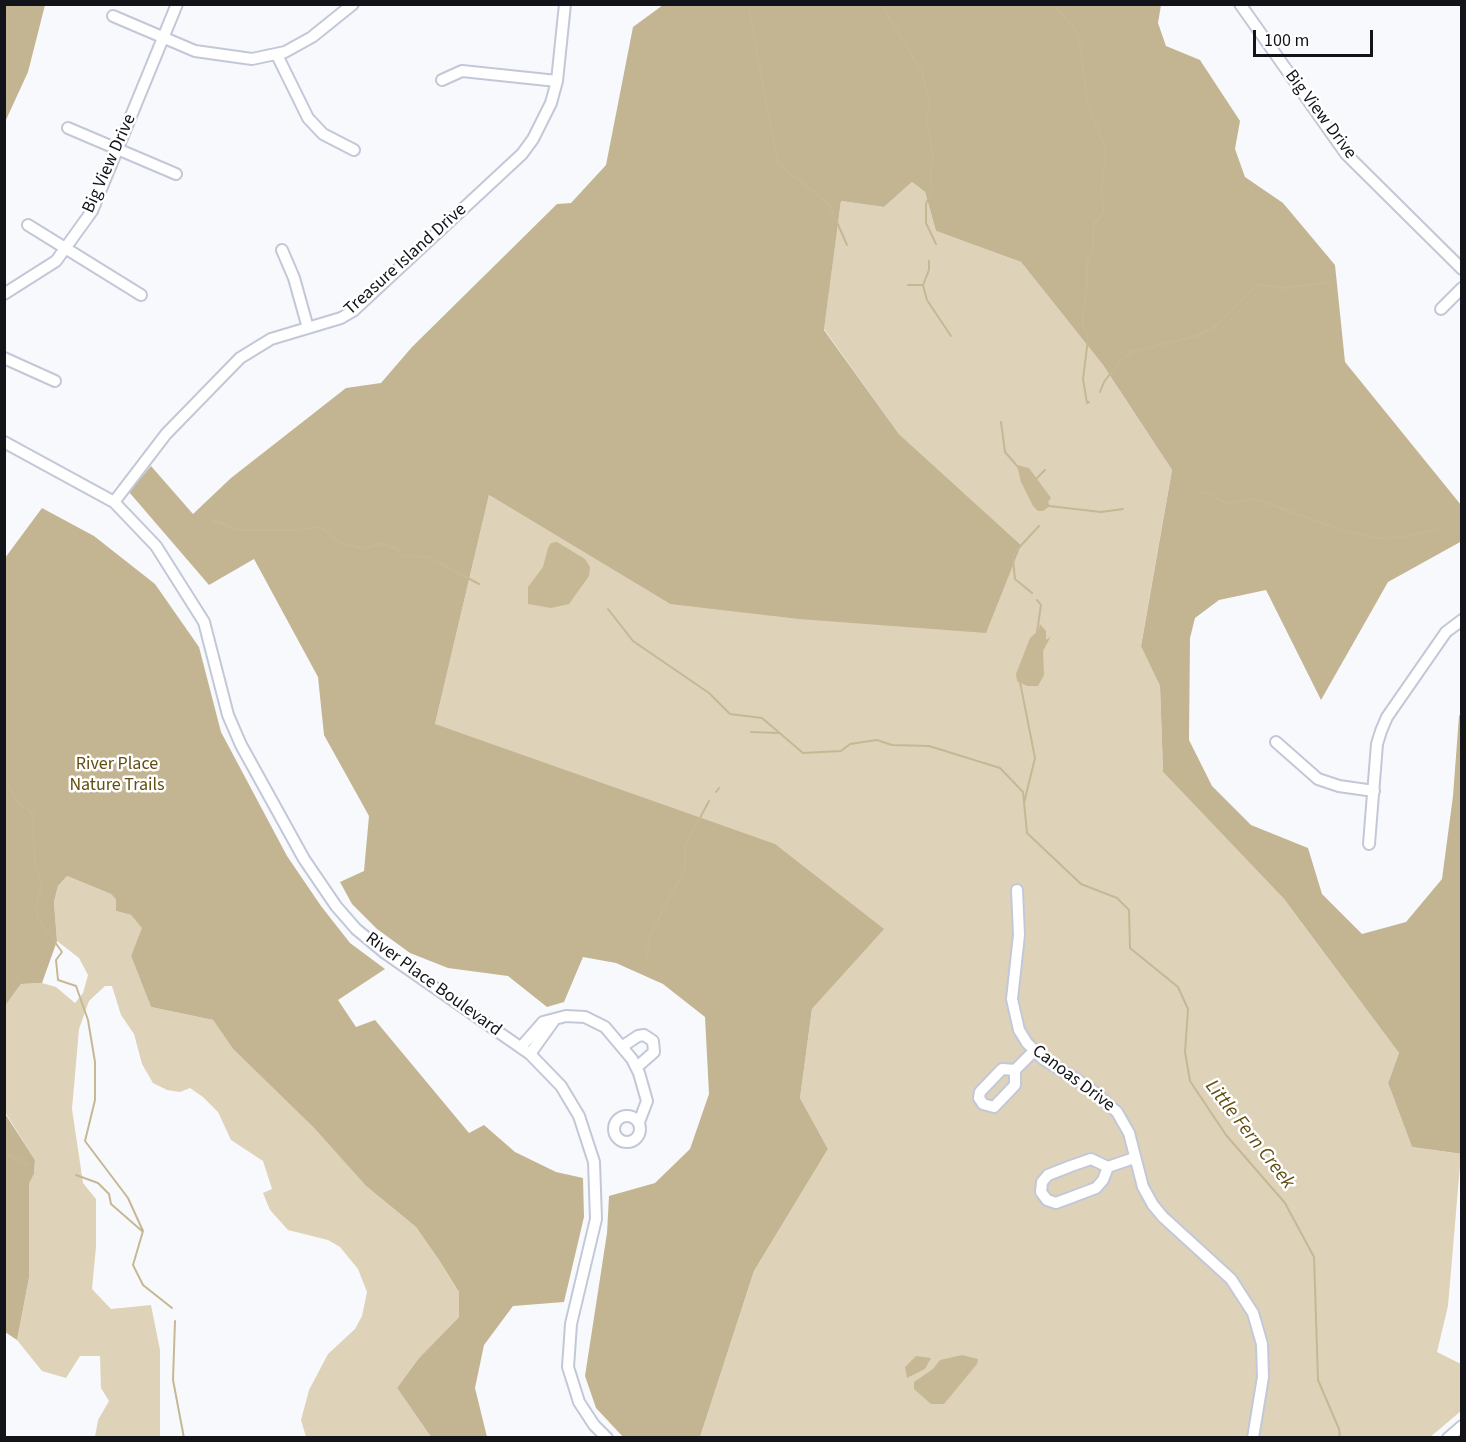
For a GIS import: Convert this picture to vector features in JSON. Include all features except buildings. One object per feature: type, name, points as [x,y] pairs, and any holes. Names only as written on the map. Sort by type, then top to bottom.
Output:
[{"type":"street","name":"Big View Drive","points":[[4,294],[56,261],[92,211],[177,4]]},
{"type":"street","points":[[113,16],[211,55],[252,59],[277,55],[312,37],[353,4]]},
{"type":"street","name":"Treasure Island Drive","points":[[114,502],[166,434],[240,358],[271,339],[341,318],[352,311],[522,154],[542,124],[557,81],[565,4]]},
{"type":"street","name":"Big View Drive","points":[[1240,4],[1346,154],[1461,269]]},
{"type":"street","points":[[277,55],[308,118],[323,134],[354,150]]},
{"type":"street","points":[[442,80],[462,70],[557,81]]},
{"type":"street","points":[[68,128],[176,174]]},
{"type":"street","points":[[28,225],[141,295]]},
{"type":"street","points":[[282,250],[294,278],[308,328]]},
{"type":"street","points":[[1441,309],[1461,288]]},
{"type":"street","points":[[4,358],[55,381]]},
{"type":"street","name":"River Place Boulevard","points":[[4,442],[114,502],[156,546],[204,622],[228,715],[241,745],[323,890],[356,929],[385,953],[525,1051],[561,1086],[579,1116],[594,1162],[596,1219],[571,1324],[568,1367],[579,1402],[594,1425],[607,1437]]},
{"type":"street","points":[[1370,844],[1377,744],[1387,717],[1446,632],[1461,620]]},
{"type":"street","points":[[1276,742],[1318,778],[1339,786],[1374,791]]},
{"type":"street","name":"Canoas Drive","points":[[1017,890],[1019,935],[1012,999],[1019,1030],[1034,1051],[1113,1107],[1129,1133],[1143,1187],[1153,1205],[1231,1279],[1253,1313],[1262,1344],[1263,1377],[1253,1437]]},
{"type":"street","points":[[525,1051],[543,1022],[577,1016],[595,1021],[605,1027],[623,1046],[636,1067],[646,1101],[639,1122]]},
{"type":"street","points":[[623,1046],[638,1036],[644,1035],[653,1041],[654,1052],[636,1067]]},
{"type":"street","points":[[1015,1070],[1034,1051]]},
{"type":"street","points":[[1108,1167],[1103,1180],[1096,1188],[1056,1203],[1047,1200],[1041,1192],[1042,1182],[1048,1175],[1071,1166],[1091,1160],[1108,1167],[1134,1158]]},
{"type":"street","points":[[1448,1437],[1461,1426]]},
{"type":"shaded area","points":[[912,182],[925,192],[936,231],[1021,262],[1103,365],[1172,470],[1141,645],[1160,686],[1163,772],[1284,899],[1399,1053],[1388,1083],[1412,1147],[1461,1154],[1448,1306],[1437,1352],[1461,1364],[1461,1411],[1429,1438],[700,1437],[754,1271],[828,1149],[800,1098],[812,1009],[883,929],[435,724],[489,495],[670,604],[1021,545],[899,434],[824,329],[841,201],[884,207]]},
{"type":"shaded area","points":[[1017,465],[1029,468],[1051,498],[1048,502],[1050,506],[1043,511],[1038,511],[1033,506],[1021,482]]},
{"type":"shaded area","points":[[557,542],[585,559],[590,567],[589,576],[569,604],[551,608],[528,604],[528,587],[543,567],[551,543]]},
{"type":"shaded area","points":[[1040,624],[1046,631],[1046,640],[1051,636],[1043,651],[1044,675],[1038,686],[1027,686],[1017,681],[1016,674],[1030,638],[1038,631]]},
{"type":"shaded area","points":[[67,876],[111,894],[116,898],[116,911],[131,915],[143,928],[131,956],[151,1007],[213,1020],[233,1049],[314,1128],[366,1186],[416,1227],[439,1260],[459,1292],[459,1317],[419,1358],[397,1388],[431,1437],[306,1437],[301,1420],[309,1390],[328,1354],[355,1329],[362,1316],[367,1292],[358,1269],[340,1247],[328,1240],[288,1230],[270,1210],[263,1193],[272,1189],[263,1161],[231,1140],[218,1112],[203,1097],[190,1088],[180,1092],[167,1090],[153,1083],[142,1064],[134,1034],[121,1015],[112,986],[105,986],[89,1001],[79,1029],[72,1109],[83,1183],[96,1199],[96,1247],[92,1289],[111,1309],[151,1305],[160,1350],[160,1437],[95,1437],[98,1420],[109,1401],[101,1388],[100,1356],[80,1356],[66,1378],[42,1371],[17,1340],[29,1278],[29,1184],[34,1174],[35,1160],[5,1112],[5,1006],[21,984],[42,983],[56,987],[75,1003],[83,993],[88,975],[79,958],[57,941],[54,902],[58,886]]},
{"type":"shaded area","points":[[962,1355],[978,1359],[977,1364],[944,1404],[931,1404],[914,1389],[914,1382],[933,1369],[940,1360]]},
{"type":"shaded area","points":[[916,1356],[931,1358],[925,1369],[907,1378],[905,1367]]},
{"type":"green space","points":[[5,4],[45,5],[28,72],[5,122]]},
{"type":"green space","points":[[663,5],[1161,5],[1158,23],[1166,46],[1200,60],[1240,121],[1235,149],[1245,177],[1283,203],[1335,265],[1345,362],[1461,505],[1462,541],[1388,582],[1321,700],[1266,590],[1219,600],[1195,618],[1190,638],[1189,740],[1212,786],[1251,825],[1308,848],[1322,894],[1362,934],[1406,922],[1442,879],[1461,713],[1462,1154],[1412,1147],[1388,1083],[1399,1053],[1284,899],[1163,772],[1160,686],[1141,646],[1172,470],[1103,365],[1021,262],[936,231],[925,192],[912,182],[884,207],[841,201],[824,330],[899,434],[1021,545],[986,633],[799,619],[670,604],[489,495],[435,724],[775,844],[884,929],[812,1009],[800,1098],[828,1149],[754,1271],[700,1437],[624,1438],[596,1408],[585,1376],[607,1233],[609,1196],[655,1183],[690,1149],[709,1094],[705,1017],[663,984],[616,963],[583,957],[564,1002],[547,1007],[508,976],[448,968],[410,953],[377,929],[352,904],[340,882],[364,871],[369,816],[324,735],[318,677],[254,559],[209,585],[129,492],[151,466],[193,514],[231,478],[346,388],[381,383],[412,347],[557,204],[571,203],[606,165],[633,27]]},
{"type":"green space","name":"River Place Nature Trails","points":[[42,508],[94,536],[155,584],[199,647],[221,732],[287,856],[350,943],[385,969],[338,1000],[356,1027],[375,1020],[469,1133],[484,1125],[515,1152],[556,1172],[583,1178],[584,1217],[564,1302],[513,1306],[484,1345],[475,1388],[487,1437],[431,1437],[397,1388],[419,1358],[459,1317],[459,1292],[439,1260],[416,1227],[366,1186],[314,1128],[233,1049],[213,1020],[151,1007],[131,956],[142,928],[131,915],[116,911],[116,899],[111,894],[67,876],[58,886],[54,902],[57,941],[42,983],[21,984],[5,1006],[5,558]]},
{"type":"green space","points":[[4,1112],[35,1160],[34,1174],[29,1184],[29,1278],[17,1340],[5,1332]]},
{"type":"waterway","points":[[881,4],[922,72],[929,103],[927,122],[933,158],[930,175],[932,189],[926,204],[926,223],[936,244]]},
{"type":"waterway","points":[[1053,4],[1078,33],[1088,105],[1106,149],[1102,186],[1103,213],[1094,224],[1093,249],[1087,263],[1087,287],[1082,322],[1088,339],[1083,379],[1087,403],[1089,402]]},
{"type":"waterway","points":[[749,10],[778,164],[829,204],[847,245]]},
{"type":"waterway","points":[[929,261],[929,270],[923,285],[927,300],[951,336]]},
{"type":"waterway","points":[[1100,392],[1104,382],[1119,362],[1131,352],[1196,336],[1215,327],[1257,285],[1286,288],[1331,282]]},
{"type":"waterway","points":[[908,285],[923,285]]},
{"type":"waterway","points":[[1001,422],[1005,452],[1018,467]]},
{"type":"waterway","points":[[1034,481],[1045,470]]},
{"type":"waterway","points":[[1200,494],[1207,492],[1225,503],[1255,499],[1345,531],[1378,538],[1402,537],[1438,529]]},
{"type":"waterway","points":[[1049,506],[1101,512],[1123,509]]},
{"type":"waterway","name":"Little Fern Creek","points":[[212,520],[239,530],[297,530],[321,527],[338,542],[365,549],[380,543],[398,549],[402,556],[429,557],[479,584]]},
{"type":"waterway","points":[[1032,593],[1015,579],[1013,559],[1015,552],[1039,526]]},
{"type":"waterway","points":[[1037,600],[1041,605],[1037,632]]},
{"type":"waterway","name":"Little Fern Creek","points":[[608,609],[633,641],[709,693],[730,714],[762,718],[803,753],[841,751],[850,744],[877,740],[892,745],[929,746],[1000,768],[1023,792],[1027,833],[1081,884],[1117,898],[1129,910],[1130,948],[1178,987],[1188,1009],[1185,1052],[1190,1081],[1226,1135],[1285,1203],[1314,1257],[1318,1380],[1339,1429],[1340,1438]]},
{"type":"waterway","points":[[1020,682],[1035,758],[1024,803]]},
{"type":"waterway","points":[[751,732],[778,733]]},
{"type":"waterway","points":[[4,778],[19,804],[32,812],[35,865],[42,884],[36,908],[38,918],[62,952],[56,960],[58,980],[76,986],[88,1020],[95,1062],[95,1100],[85,1141],[128,1198],[143,1231],[133,1265],[143,1285],[172,1308]]},
{"type":"waterway","points":[[716,792],[719,788]]},
{"type":"waterway","points":[[647,961],[650,934],[685,869],[685,846],[709,801]]},
{"type":"waterway","points":[[4,1153],[29,1165]]},
{"type":"waterway","points":[[76,1175],[98,1183],[109,1194],[111,1204],[142,1231]]},
{"type":"waterway","points":[[175,1321],[173,1380],[184,1438]]}]
